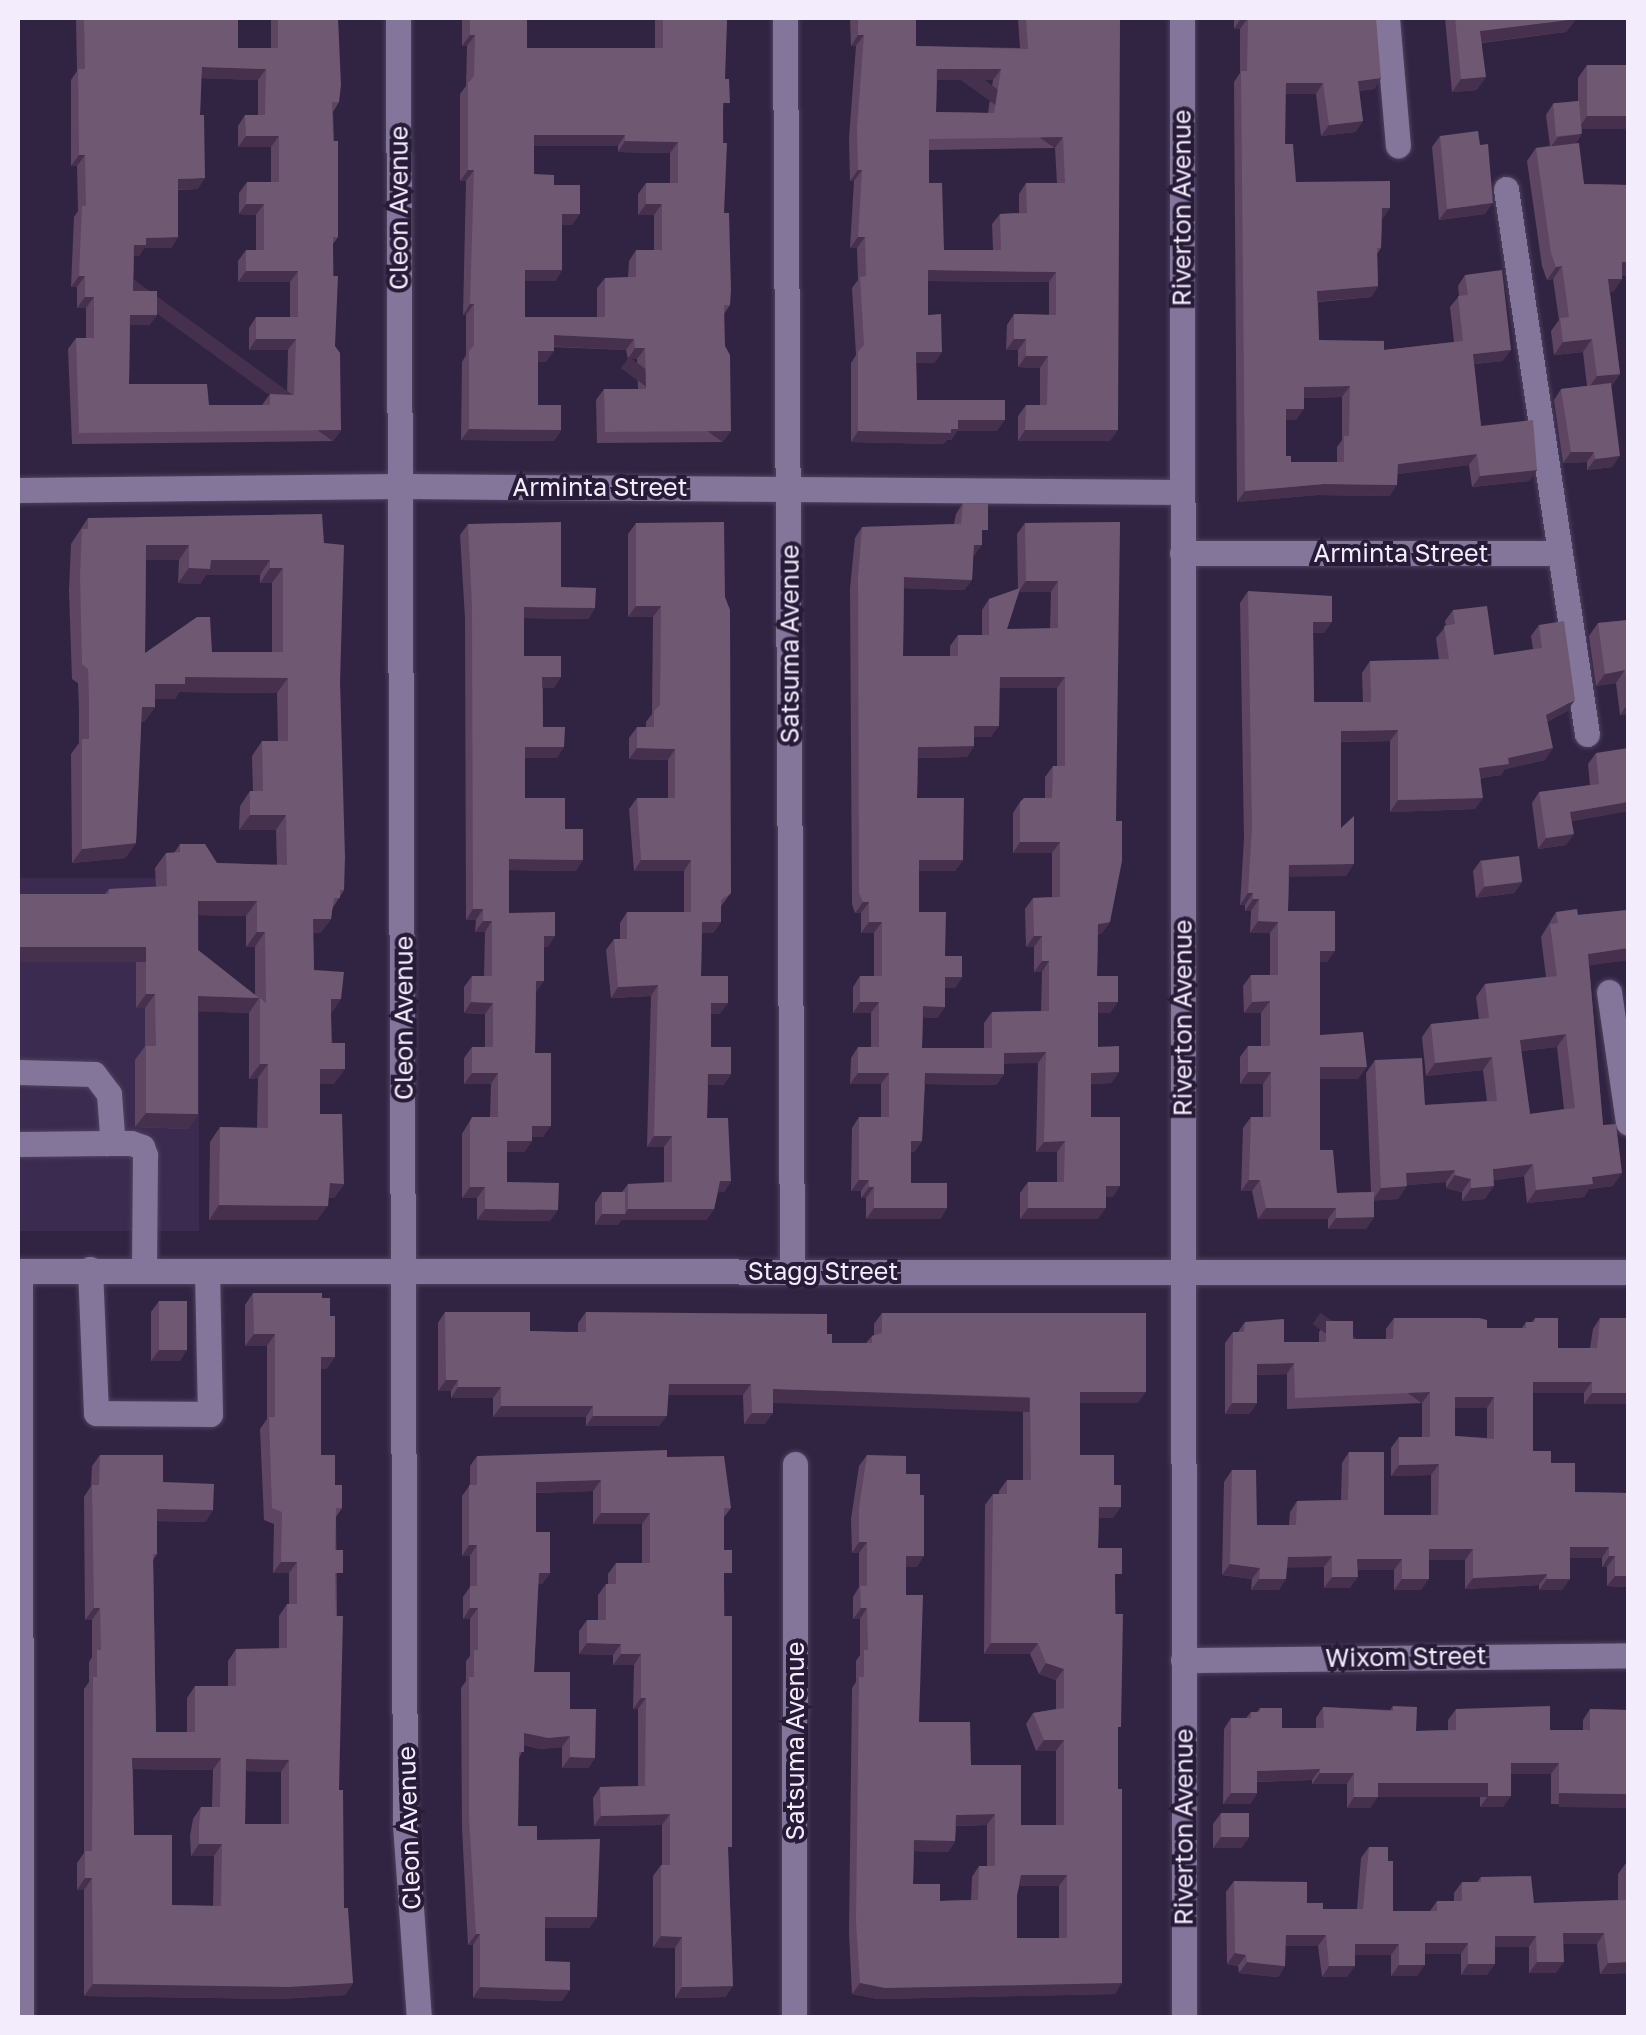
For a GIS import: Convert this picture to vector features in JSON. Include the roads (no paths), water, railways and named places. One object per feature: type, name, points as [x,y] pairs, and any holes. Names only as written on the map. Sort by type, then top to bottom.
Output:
[{"type":"street","name":"Cleon Avenue","points":[[398,18],[406,1270],[405,1824],[419,2018]]},
{"type":"street","name":"Satsuma Avenue","points":[[785,18],[792,1271]]},
{"type":"street","name":"Riverton Avenue","points":[[1182,18],[1184,2018]]},
{"type":"street","points":[[1387,18],[1398,146]]},
{"type":"street","points":[[1506,189],[1586,734]]},
{"type":"street","name":"Arminta Street","points":[[18,490],[400,486],[1182,492]]},
{"type":"street","name":"Arminta Street","points":[[1182,553],[1559,553]]},
{"type":"street","points":[[1610,992],[1628,1123]]},
{"type":"street","points":[[18,1072],[94,1074],[110,1094],[112,1134],[106,1143]]},
{"type":"street","points":[[18,1144],[131,1142],[142,1147],[144,1270]]},
{"type":"street","points":[[90,1269],[96,1413],[210,1414],[207,1271]]},
{"type":"street","points":[[19,1270],[21,2018]]},
{"type":"street","name":"Stagg Street","points":[[19,1270],[1628,1272]]},
{"type":"street","name":"Satsuma Avenue","points":[[794,2018],[795,1464]]},
{"type":"street","name":"Wixom Street","points":[[1183,1660],[1628,1655]]}]
